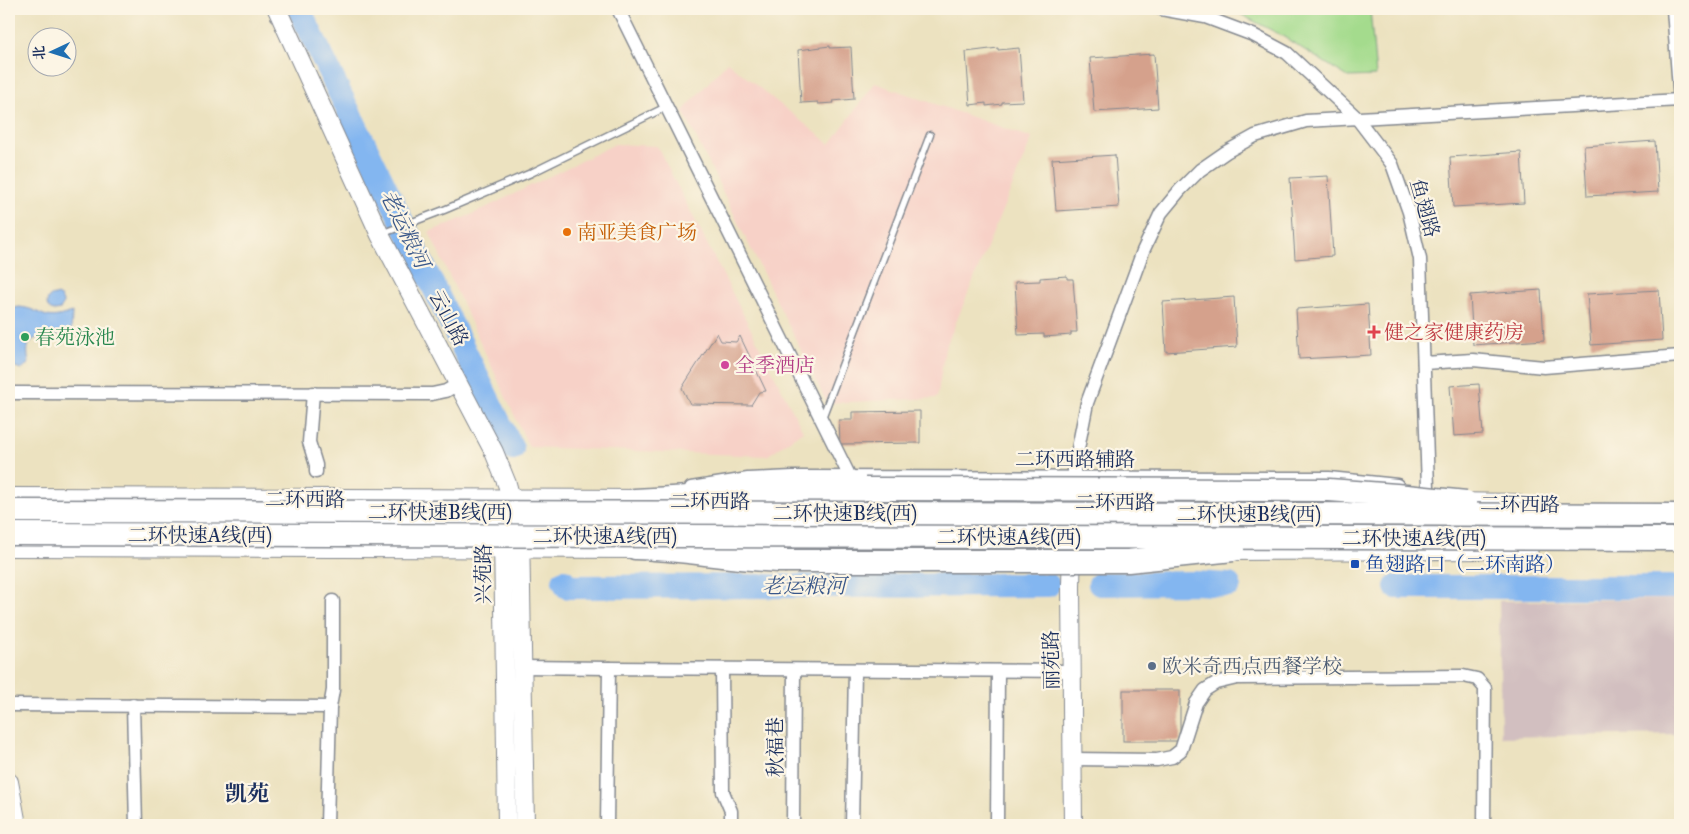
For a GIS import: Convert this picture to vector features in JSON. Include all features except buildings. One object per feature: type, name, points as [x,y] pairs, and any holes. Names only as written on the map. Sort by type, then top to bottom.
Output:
[{"type":"highway","points":[[636,500],[814,490],[858,483],[1343,491],[1417,496],[1559,515]]},
{"type":"highway","name":"二环快速B线(西)","points":[[9,511],[1680,515]]},
{"type":"highway","name":"二环快速A线(西)","points":[[9,534],[1422,544],[1680,539]]},
{"type":"highway","points":[[635,548],[740,558],[784,560],[1128,562],[1308,542],[1422,544]]},
{"type":"main road","name":"二环西路","points":[[9,498],[508,495],[636,500],[1074,491],[1429,496],[1516,504],[1680,508]]},
{"type":"main road","points":[[9,546],[1072,549],[1422,544],[1680,546]]},
{"type":"street","name":"云山路","points":[[277,9],[380,235],[460,384],[494,452],[508,495]]},
{"type":"street","points":[[618,9],[821,419],[858,483]]},
{"type":"street","name":"鱼翅路","points":[[1161,9],[1205,17],[1252,35],[1287,53],[1356,117],[1392,164],[1409,212],[1420,259],[1429,496],[1422,544]]},
{"type":"street","points":[[1074,491],[1074,469],[1087,403],[1143,251],[1161,213],[1200,170],[1254,136],[1306,121],[1680,101],[1673,9]]},
{"type":"street","points":[[1424,363],[1473,360],[1544,366],[1680,356]]},
{"type":"street","points":[[9,394],[432,394],[446,392],[460,384]]},
{"type":"street","points":[[313,393],[309,442],[316,465],[316,472]]},
{"type":"street","name":"二环西路辅路","points":[[858,483],[1074,491]]},
{"type":"street","name":"丽苑路","points":[[1073,825],[1072,549],[1074,491]]},
{"type":"street","name":"兴苑路","points":[[508,495],[522,667],[525,825]]},
{"type":"street","name":"兴苑路","points":[[507,825],[512,548]]},
{"type":"street","points":[[327,825],[330,707],[333,690],[333,601]]},
{"type":"street","points":[[522,667],[1072,671]]},
{"type":"street","points":[[607,825],[609,668]]},
{"type":"street","points":[[722,669],[723,792],[731,811],[731,825]]},
{"type":"street","name":"秋福巷","points":[[793,825],[794,670]]},
{"type":"street","points":[[852,825],[855,670]]},
{"type":"street","points":[[997,825],[998,671]]},
{"type":"street","points":[[1073,759],[1157,760],[1172,757],[1181,750],[1196,703],[1205,690],[1216,683],[1237,678],[1463,676],[1477,679],[1485,688],[1484,825]]},
{"type":"street","points":[[9,705],[330,707]]},
{"type":"street","points":[[132,705],[136,825]]},
{"type":"street","points":[[9,782],[17,825]]},
{"type":"lane","points":[[380,235],[531,173],[666,107]]},
{"type":"lane","points":[[821,419],[930,135]]},
{"type":"shaded area","points":[[727,62],[830,144],[875,83],[1032,138],[945,349],[937,398],[827,403],[683,111]]},
{"type":"shaded area","points":[[615,144],[657,146],[803,431],[767,456],[529,447],[429,232],[473,214]]},
{"type":"shaded area","points":[[1680,599],[1680,734],[1501,737],[1499,601]]},
{"type":"green space","points":[[1230,9],[1370,9],[1376,76],[1348,77],[1279,34]]},
{"type":"water","points":[[55,295],[63,303],[55,311],[47,303]]},
{"type":"water","name":"春苑泳池","points":[[19,307],[54,317],[72,312],[71,335],[46,335],[34,339],[28,347],[29,363],[22,369],[15,367],[12,358],[11,309]]},
{"type":"waterway","name":"老运粮河","points":[[299,9],[512,449]]},
{"type":"waterway","name":"老运粮河","points":[[564,581],[567,587],[1048,585]]},
{"type":"waterway","name":"老运粮河","points":[[1100,584],[1195,583],[1229,585]]},
{"type":"waterway","name":"老运粮河","points":[[1396,587],[1680,587]]},
{"type":"place","name":"南亚美食广场","points":[[567,232]]},
{"type":"place","name":"健之家健康药房","points":[[1374,332]]},
{"type":"place","name":"春苑泳池","points":[[25,337]]},
{"type":"place","name":"全季酒店","points":[[725,365]]},
{"type":"place","name":"鱼翅路口（二环南路）","points":[[1355,564]]},
{"type":"place","name":"欧米奇西点西餐学校","points":[[1152,666]]},
{"type":"district","name":"凯苑","points":[[247,793]]}]
